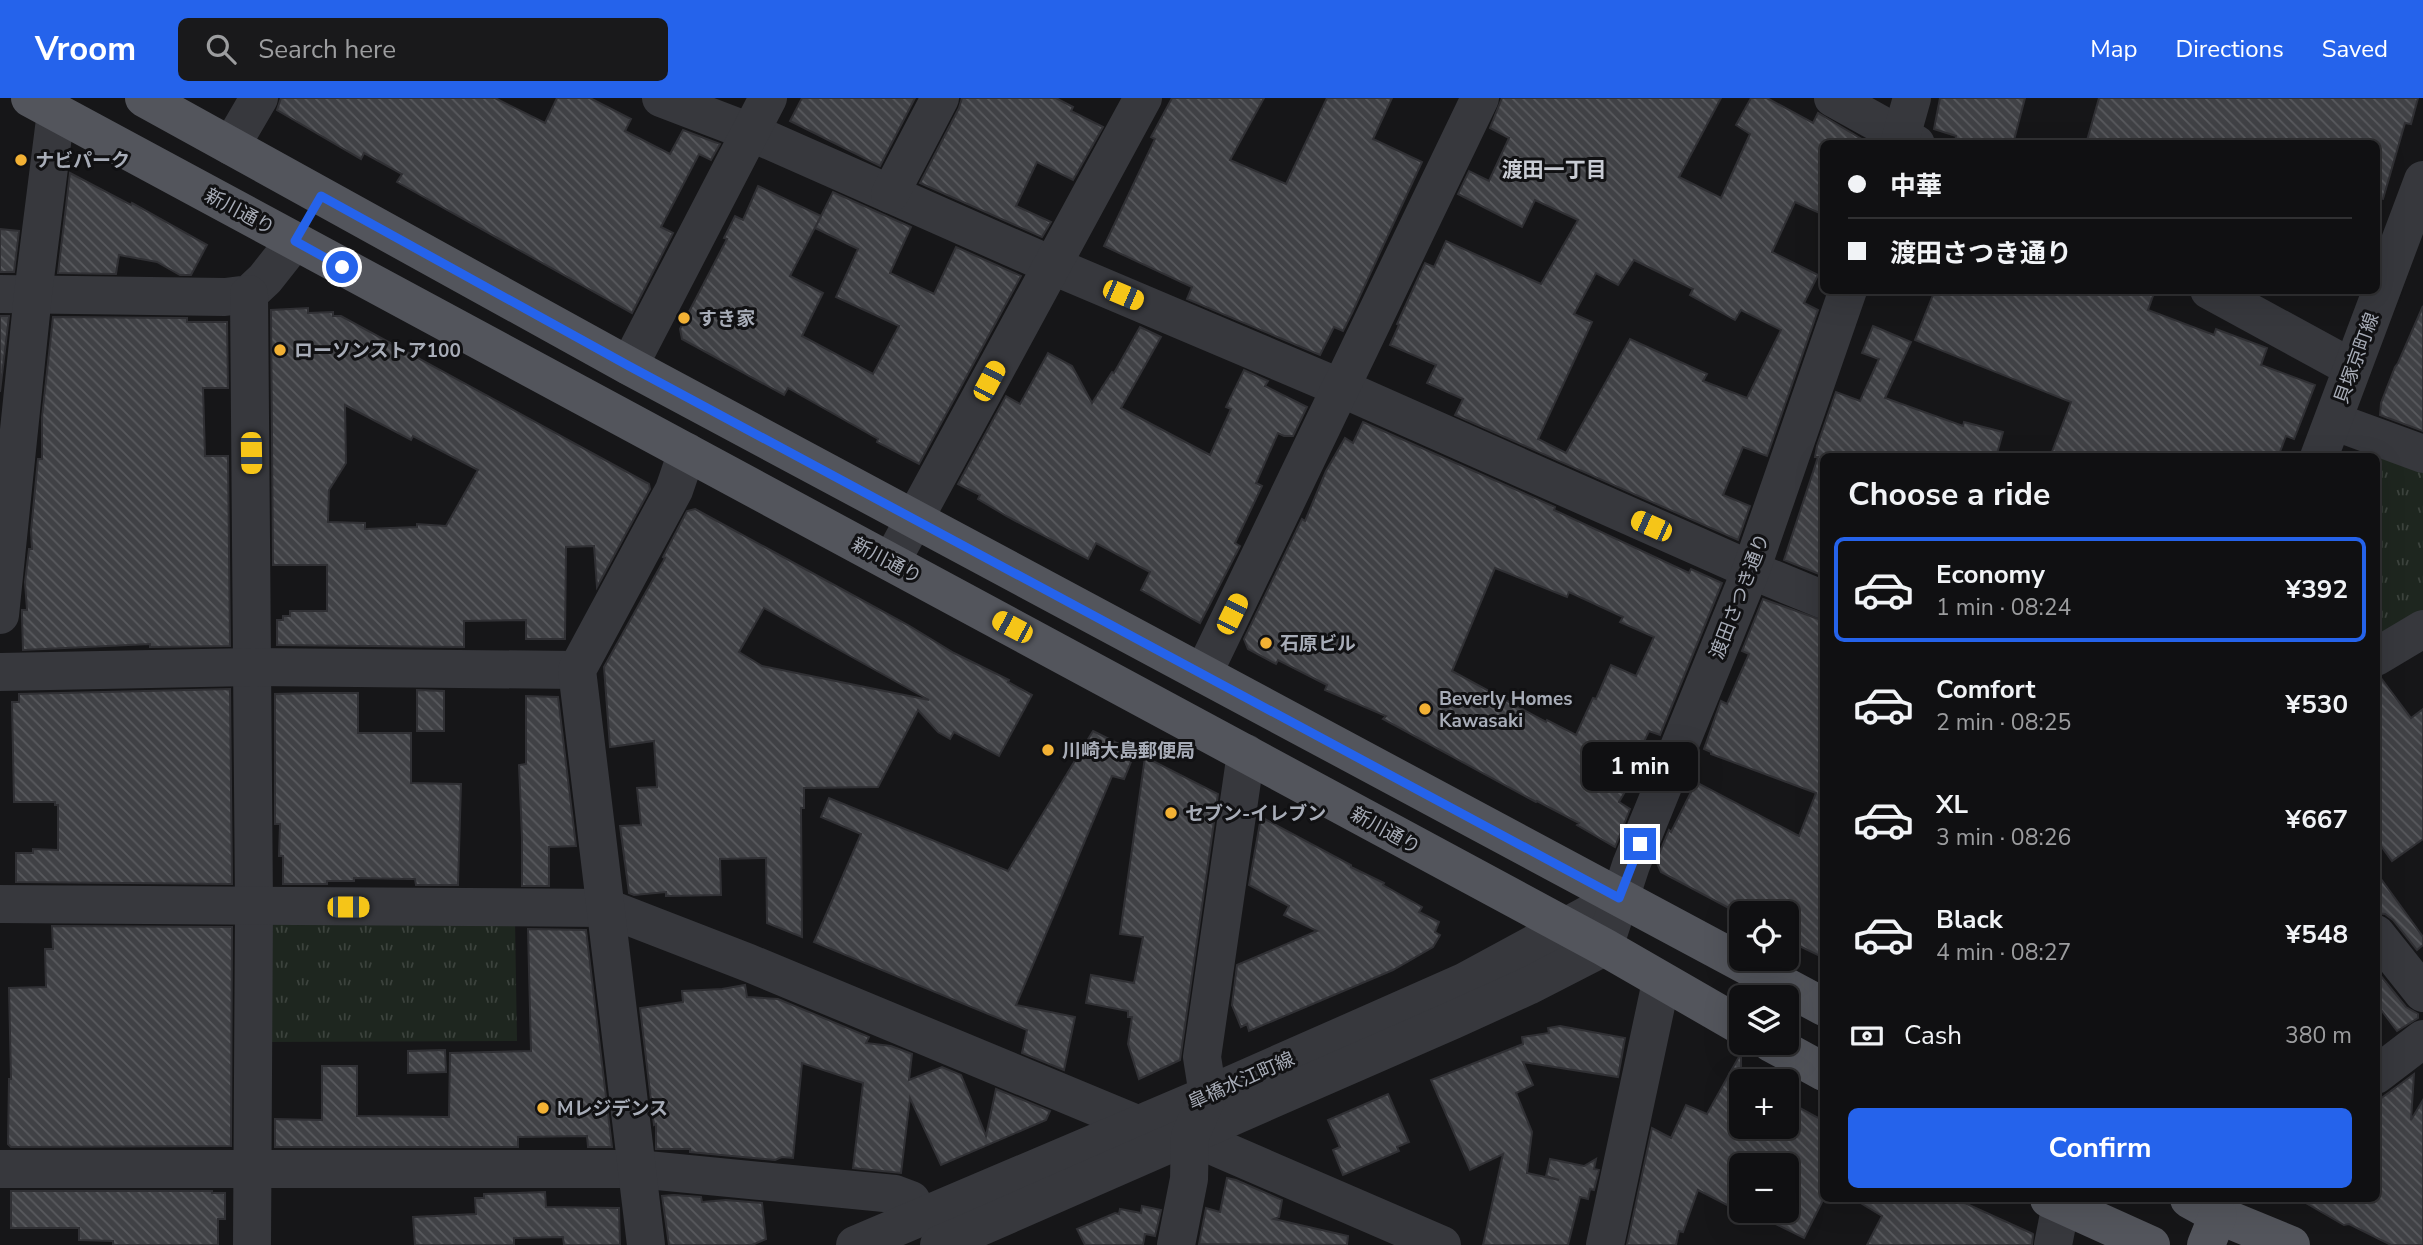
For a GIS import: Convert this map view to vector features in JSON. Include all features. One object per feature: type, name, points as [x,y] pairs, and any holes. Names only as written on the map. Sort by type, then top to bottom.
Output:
[{"type":"main road","points":[[144,98],[629,366],[1820,1005]]},
{"type":"main road","name":"新川通り","points":[[43,105],[1604,947],[1729,1019]]},
{"type":"main road","points":[[295,241],[321,196]]},
{"type":"main road","points":[[604,407],[629,366]]},
{"type":"main road","points":[[687,452],[709,409]]},
{"type":"main road","points":[[1182,719],[1203,674]]},
{"type":"main road","points":[[1245,753],[1270,710]]},
{"type":"main road","points":[[1793,1055],[1820,1070]]},
{"type":"main road","points":[[2059,1202],[2151,1245]]},
{"type":"main road","points":[[2209,1214],[2291,1245]]},
{"type":"street","points":[[232,146],[259,98]]},
{"type":"street","points":[[661,98],[750,132],[1820,598]]},
{"type":"street","points":[[629,366],[768,98]]},
{"type":"street","points":[[890,194],[940,98]]},
{"type":"street","points":[[891,562],[1143,98]]},
{"type":"street","points":[[1203,674],[1479,98]]},
{"type":"street","points":[[1833,98],[1903,140]]},
{"type":"street","points":[[1905,140],[1912,98]]},
{"type":"street","points":[[0,615],[17,294],[43,105]]},
{"type":"street","name":"貝塚京町線","points":[[2380,294],[2423,180]]},
{"type":"street","points":[[17,294],[225,297],[249,294],[265,279],[295,241]]},
{"type":"street","points":[[249,294],[254,907],[252,1245]]},
{"type":"street","name":"渡田さつき通り","points":[[1604,947],[1619,898],[1751,570],[1847,294]]},
{"type":"street","points":[[2215,294],[2352,368]]},
{"type":"street","name":"貝塚京町線","points":[[2321,453],[2380,294]]},
{"type":"street","points":[[2333,421],[2423,454]]},
{"type":"street","points":[[646,1245],[577,670],[674,490],[687,452]]},
{"type":"street","points":[[2380,655],[2419,638]]},
{"type":"street","points":[[0,672],[252,667],[577,670]]},
{"type":"street","points":[[1176,1245],[1189,1179],[1190,1136],[1208,1095],[1202,1057],[1245,753]]},
{"type":"street","name":"皐橋水江町線","points":[[930,1231],[1137,1124],[1464,982],[1619,898]]},
{"type":"street","points":[[0,904],[607,908],[749,963],[1137,1124],[1190,1136],[1442,1245]]},
{"type":"street","points":[[2380,939],[2423,993]]},
{"type":"street","name":"皐橋水江町線","points":[[855,1245],[930,1231],[1190,1136],[1528,986],[1604,947]]},
{"type":"street","points":[[1605,1245],[1661,982]]},
{"type":"street","points":[[2380,1072],[2423,1039]]},
{"type":"street","points":[[0,1169],[637,1169],[895,1194],[911,1200],[930,1231]]},
{"type":"street","points":[[2053,1245],[2057,1202]]},
{"type":"green space","points":[[2380,457],[2423,471],[2423,612],[2380,640]]},
{"type":"green space","points":[[515,919],[517,1041],[269,1042],[268,924]]},
{"type":"building","points":[[281,98],[495,98],[545,123],[557,98],[590,98],[631,119],[625,131],[670,154],[683,130],[720,144],[711,160],[699,154],[661,227],[673,233],[632,313],[397,182],[402,174],[364,153],[361,159],[277,110]]},
{"type":"building","points":[[802,98],[915,98],[880,166],[790,121]]},
{"type":"building","points":[[962,98],[1056,98],[1073,107],[1071,111],[1103,127],[1073,180],[1037,162],[1016,206],[1051,222],[1042,237],[920,183]]},
{"type":"building","points":[[1172,98],[1264,98],[1230,160],[1286,184],[1327,98],[1392,98],[1373,139],[1422,162],[1343,331],[1334,327],[1320,355],[1187,299],[1192,287],[1104,246],[1155,139],[1151,137]]},
{"type":"building","points":[[1502,98],[1721,98],[1679,177],[1721,198],[1750,134],[1736,125],[1751,98],[1767,98],[1813,123],[1818,113],[1863,140],[1820,140],[1820,213],[1795,202],[1772,252],[1818,275],[1804,303],[1818,310],[1767,456],[1743,447],[1723,495],[1750,506],[1738,540],[1455,415],[1463,399],[1427,383],[1436,365],[1390,345],[1425,263],[1434,267],[1446,241],[1541,284],[1578,220],[1535,200],[1522,227],[1458,194],[1469,171],[1489,181],[1509,138],[1490,128]],"holes":[[[1634,260],[1693,289],[1690,295],[1735,320],[1741,310],[1781,330],[1747,398],[1703,381],[1707,374],[1630,339],[1566,453],[1538,439],[1592,322],[1574,314],[1596,273],[1618,285]]]},
{"type":"building","points":[[1940,98],[2025,98],[2014,140],[1956,140],[1956,136],[1934,129]]},
{"type":"building","points":[[2099,98],[2418,98],[2411,124],[2405,123],[2383,199],[2380,199],[2380,140],[2087,140]]},
{"type":"building","points":[[70,173],[131,205],[132,203],[207,245],[191,275],[180,275],[157,262],[119,255],[116,274],[58,273]]},
{"type":"building","points":[[758,186],[821,216],[833,192],[911,227],[890,273],[934,294],[956,247],[1021,276],[919,464],[788,388],[784,395],[682,339],[680,329],[727,239],[724,238],[735,216],[743,220]],"holes":[[[821,216],[815,228],[858,249],[836,297],[899,326],[873,374],[802,336],[823,293],[790,276]]]},
{"type":"building","points":[[0,229],[19,231],[14,272],[0,272]]},
{"type":"building","points":[[1933,294],[2154,294],[2148,310],[2214,335],[2216,329],[2267,348],[2261,365],[2315,385],[2294,439],[2286,436],[2280,453],[2052,453],[2071,402],[1915,340]]},
{"type":"building","points":[[2423,306],[2423,431],[2380,415],[2381,403],[2395,367]]},
{"type":"building","points":[[308,308],[308,313],[333,312],[333,316],[341,316],[649,484],[650,489],[597,587],[594,546],[566,547],[565,639],[526,639],[526,620],[464,621],[464,647],[277,645],[277,620],[290,616],[290,611],[327,611],[327,565],[273,565],[271,310]],"holes":[[[345,405],[411,440],[413,436],[478,470],[446,526],[417,524],[417,527],[365,529],[365,523],[328,522],[329,490],[346,463]]]},
{"type":"building","points":[[0,316],[9,316],[0,392]]},
{"type":"building","points":[[53,317],[187,318],[187,322],[227,322],[228,388],[203,388],[205,456],[228,456],[230,646],[150,647],[150,644],[23,650],[22,610],[27,610],[25,582],[29,549],[32,549],[31,531],[38,459],[42,459],[42,417]]},
{"type":"building","points":[[1873,326],[1911,342],[1885,398],[1963,426],[1964,422],[2003,432],[1997,453],[1820,453],[1820,574],[1784,560],[1818,457],[1815,457],[1817,446],[1836,392],[1860,401],[1879,359],[1862,353]]},
{"type":"building","points":[[1140,327],[1161,337],[1121,408],[1210,455],[1231,409],[1226,407],[1244,370],[1268,381],[1265,386],[1307,407],[1293,436],[1278,433],[1256,483],[1262,486],[1235,543],[1240,546],[1200,623],[1141,590],[1150,572],[1096,543],[1088,559],[1008,517],[978,499],[980,495],[958,484],[1006,396],[1020,404],[1048,353],[1072,366],[1092,403],[1112,372],[1114,373]]},
{"type":"building","points":[[1363,422],[1555,507],[1554,510],[1689,573],[1691,569],[1722,583],[1660,735],[1649,731],[1639,752],[1646,756],[1619,802],[1630,809],[1615,847],[1577,825],[1579,823],[1383,719],[1386,716],[1325,690],[1327,685],[1278,660],[1276,664],[1248,649],[1244,639],[1302,519],[1305,521],[1326,471],[1345,438],[1353,443]],"holes":[[[1495,568],[1567,597],[1569,592],[1623,617],[1620,622],[1654,637],[1636,676],[1611,665],[1576,735],[1547,720],[1546,722],[1452,671]]]},
{"type":"building","points":[[695,509],[1032,695],[999,756],[954,732],[950,739],[938,732],[918,710],[878,787],[804,788],[804,808],[801,808],[802,937],[767,923],[766,858],[720,859],[721,895],[666,896],[666,892],[634,895],[629,893],[620,826],[641,825],[637,788],[657,787],[654,741],[610,747],[604,667],[665,558],[663,557],[687,511]],"holes":[[[764,608],[929,700],[762,666],[739,652]]]},
{"type":"building","points":[[1763,599],[1820,620],[1820,956],[1799,946],[1799,901],[1729,901],[1729,908],[1661,872],[1656,861],[1669,830],[1671,832],[1696,782],[1799,836],[1816,793],[1704,749],[1721,701],[1727,704],[1749,654],[1742,651]]},
{"type":"building","points":[[2380,678],[2411,718],[2423,709],[2423,839],[2392,861],[2380,844]]},
{"type":"building","points":[[230,689],[232,884],[16,882],[16,853],[33,853],[33,849],[58,850],[58,805],[55,805],[55,802],[14,802],[12,702],[19,702],[19,694]]},
{"type":"building","points":[[417,690],[444,691],[444,731],[417,731]]},
{"type":"building","points":[[358,693],[358,733],[411,733],[411,783],[461,784],[458,885],[416,885],[415,879],[354,878],[354,881],[327,881],[327,884],[283,884],[283,856],[279,856],[280,824],[275,824],[275,694]]},
{"type":"building","points":[[526,696],[558,697],[576,846],[549,847],[549,886],[522,886],[519,765],[526,764]]},
{"type":"building","points":[[1093,731],[1135,752],[1124,779],[1112,776],[1016,1005],[1075,1017],[1064,1070],[1022,1053],[1027,1030],[814,942],[861,834],[821,817],[829,798],[1008,871]]},
{"type":"building","points":[[1145,757],[1218,794],[1180,1060],[1139,1079],[1128,1044],[1132,1017],[1128,1017],[1128,1011],[1086,1003],[1091,975],[1134,983],[1143,937],[1120,934]]},
{"type":"building","points":[[1261,817],[1384,883],[1383,885],[1422,907],[1419,912],[1439,922],[1435,932],[1440,935],[1433,947],[1393,970],[1249,1031],[1247,1024],[1241,1027],[1232,1005],[1237,965],[1317,931],[1284,915],[1289,906],[1249,885]]},
{"type":"building","points":[[2380,878],[2423,937],[2423,945],[2417,950],[2385,914],[2380,913]]},
{"type":"building","points":[[52,926],[232,927],[231,1146],[11,1147],[8,1144],[11,1079],[9,988],[46,987],[45,949],[53,949]]},
{"type":"building","points":[[528,929],[586,930],[612,1147],[588,1147],[587,1136],[518,1137],[518,1147],[275,1147],[275,1119],[322,1120],[322,1066],[357,1066],[357,1116],[449,1117],[450,1053],[531,1051]]},
{"type":"building","points":[[2380,975],[2406,1007],[2418,1014],[2418,1018],[2397,1031],[2380,1008]]},
{"type":"building","points":[[745,985],[747,997],[778,999],[869,1037],[866,1043],[891,1046],[912,1054],[909,1080],[942,1067],[961,1075],[986,1136],[996,1089],[1050,1111],[1046,1120],[941,1165],[910,1098],[901,1173],[853,1168],[863,1083],[802,1063],[793,1158],[782,1157],[775,1160],[690,1152],[690,1149],[656,1149],[656,1124],[654,1125],[640,1008],[683,1002],[682,991]]},
{"type":"building","points":[[1560,1026],[1625,1038],[1618,1077],[1523,1062],[1533,1085],[1516,1093],[1532,1132],[1527,1173],[1559,1180],[1546,1176],[1550,1159],[1584,1166],[1596,1159],[1594,1169],[1599,1170],[1594,1190],[1590,1189],[1588,1199],[1580,1197],[1568,1245],[1483,1245],[1503,1154],[1470,1170],[1431,1080],[1523,1044],[1522,1037],[1549,1033],[1548,1028]]},
{"type":"building","points":[[445,1050],[446,1072],[408,1073],[408,1051]]},
{"type":"building","points":[[1740,1055],[1741,1069],[1732,1069]]},
{"type":"building","points":[[2414,1074],[2411,1120],[2423,1100],[2423,1245],[2391,1245],[2349,1224],[2344,1225],[2304,1202],[2380,1202],[2380,1099]]},
{"type":"building","points":[[1729,1075],[1729,1139],[1799,1139],[1799,1107],[1820,1119],[1822,1202],[1804,1238],[1773,1223],[1799,1223],[1799,1153],[1729,1153],[1729,1206],[1698,1190],[1683,1232],[1679,1231],[1676,1245],[1627,1245],[1652,1128],[1671,1138],[1686,1105],[1707,1114]]},
{"type":"building","points":[[1388,1094],[1409,1142],[1397,1147],[1399,1151],[1343,1175],[1333,1150],[1340,1147],[1328,1120]]},
{"type":"building","points":[[1227,1178],[1282,1200],[1279,1217],[1274,1219],[1348,1236],[1347,1245],[1199,1244],[1206,1208],[1220,1212]]},
{"type":"building","points":[[11,1191],[212,1191],[225,1193],[225,1219],[218,1219],[218,1245],[113,1245],[113,1241],[79,1240],[79,1228],[11,1228]]},
{"type":"building","points":[[545,1192],[546,1207],[619,1208],[620,1245],[564,1245],[563,1237],[514,1238],[514,1245],[415,1245],[413,1217],[476,1214],[475,1198],[484,1198],[484,1194]]},
{"type":"building","points":[[662,1196],[701,1197],[702,1202],[726,1200],[762,1203],[766,1239],[752,1245],[669,1245]]},
{"type":"building","points":[[1859,1202],[1963,1202],[2033,1234],[2032,1245],[1867,1245],[1882,1216]]},
{"type":"building","points":[[1142,1206],[1161,1210],[1155,1236],[1145,1234],[1143,1245],[1085,1245],[1077,1229],[1115,1213],[1119,1214],[1120,1209],[1141,1213]]},
{"type":"place","name":"ナビパーク","points":[[21,160]]},
{"type":"place","name":"すき家","points":[[684,318]]},
{"type":"place","name":"ローソンストア100","points":[[280,350]]},
{"type":"place","name":"石原ビル","points":[[1266,643]]},
{"type":"place","name":"Beverly Homes Kawasaki","points":[[1425,709]]},
{"type":"place","name":"川崎大島郵便局","points":[[1048,750]]},
{"type":"place","name":"セブン-イレブン","points":[[1171,813]]},
{"type":"place","name":"Mレジデンス","points":[[543,1108]]},
{"type":"district","name":"渡田一丁目","points":[[1554,170]]},
{"type":"route","points":[[342,267],[295,241],[321,196],[629,366],[1619,898],[1640,844]]}]
